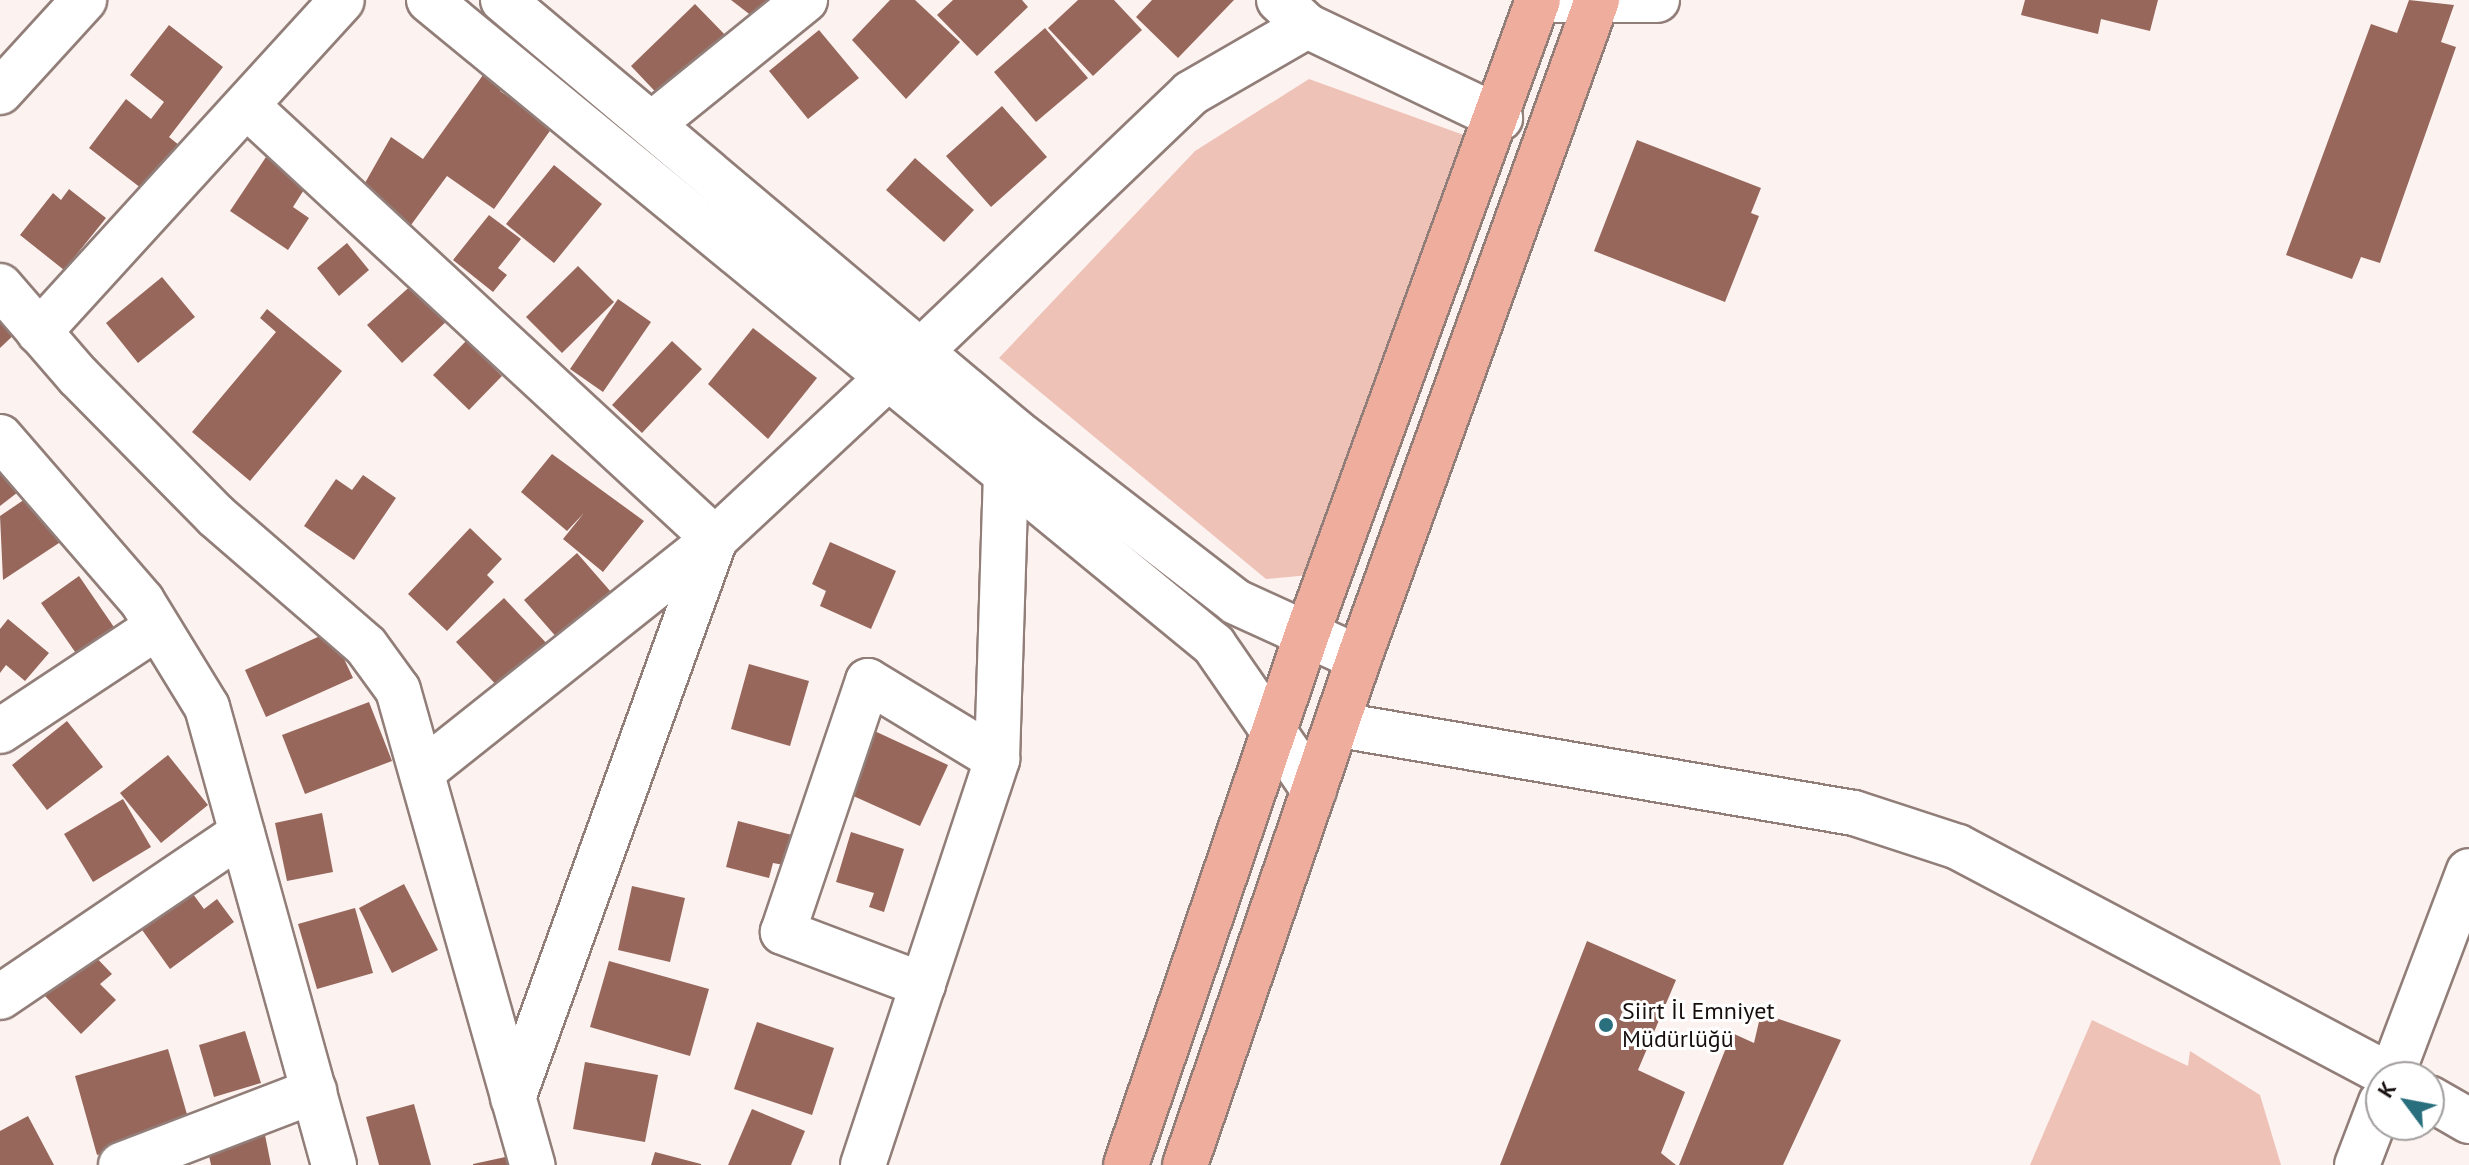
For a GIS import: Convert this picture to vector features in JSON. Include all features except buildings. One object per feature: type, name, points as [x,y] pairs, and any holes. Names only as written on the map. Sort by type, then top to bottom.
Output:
[{"type":"main road","points":[[1126,1165],[1306,637],[1500,118],[1539,0]]},
{"type":"main road","points":[[1185,1165],[1314,790],[1340,725],[1359,658],[1597,2]]},
{"type":"street","points":[[0,92],[84,0]]},
{"type":"street","points":[[39,332],[342,0]]},
{"type":"street","points":[[429,0],[906,363],[1236,602],[1306,637],[1359,658]]},
{"type":"street","points":[[503,0],[652,124],[906,363],[1006,470],[1214,645],[1314,790]]},
{"type":"street","points":[[652,124],[805,0]]},
{"type":"street","points":[[1539,0],[1657,0]]},
{"type":"street","points":[[423,771],[715,539],[1191,93],[1293,13],[1500,118]]},
{"type":"street","points":[[247,106],[715,539]]},
{"type":"street","points":[[0,286],[39,332],[216,516],[366,646],[398,690],[532,1165]]},
{"type":"street","points":[[0,437],[157,627],[207,707],[334,1165]]},
{"type":"street","points":[[863,1165],[997,759],[1006,470]]},
{"type":"street","points":[[513,1098],[715,539]]},
{"type":"street","points":[[0,731],[157,627]]},
{"type":"street","points":[[923,985],[783,932],[868,681],[997,759]]},
{"type":"street","points":[[1340,725],[1854,813],[1958,847],[2365,1070]]},
{"type":"street","points":[[0,997],[242,833]]},
{"type":"street","points":[[2397,1061],[2469,871]]},
{"type":"street","points":[[121,1165],[314,1091]]},
{"type":"street","points":[[2445,1107],[2469,1121]]},
{"type":"street","points":[[2357,1165],[2366,1141]]},
{"type":"shaded area","points":[[1309,79],[1472,138],[1320,574],[1266,579],[999,358],[1195,151]]},
{"type":"shaded area","points":[[2092,1020],[2188,1066],[2190,1051],[2260,1095],[2281,1165],[2030,1165]]},
{"type":"place","name":"Siirt İl Emniyet Müdürlüğü","points":[[1606,1025]]}]
